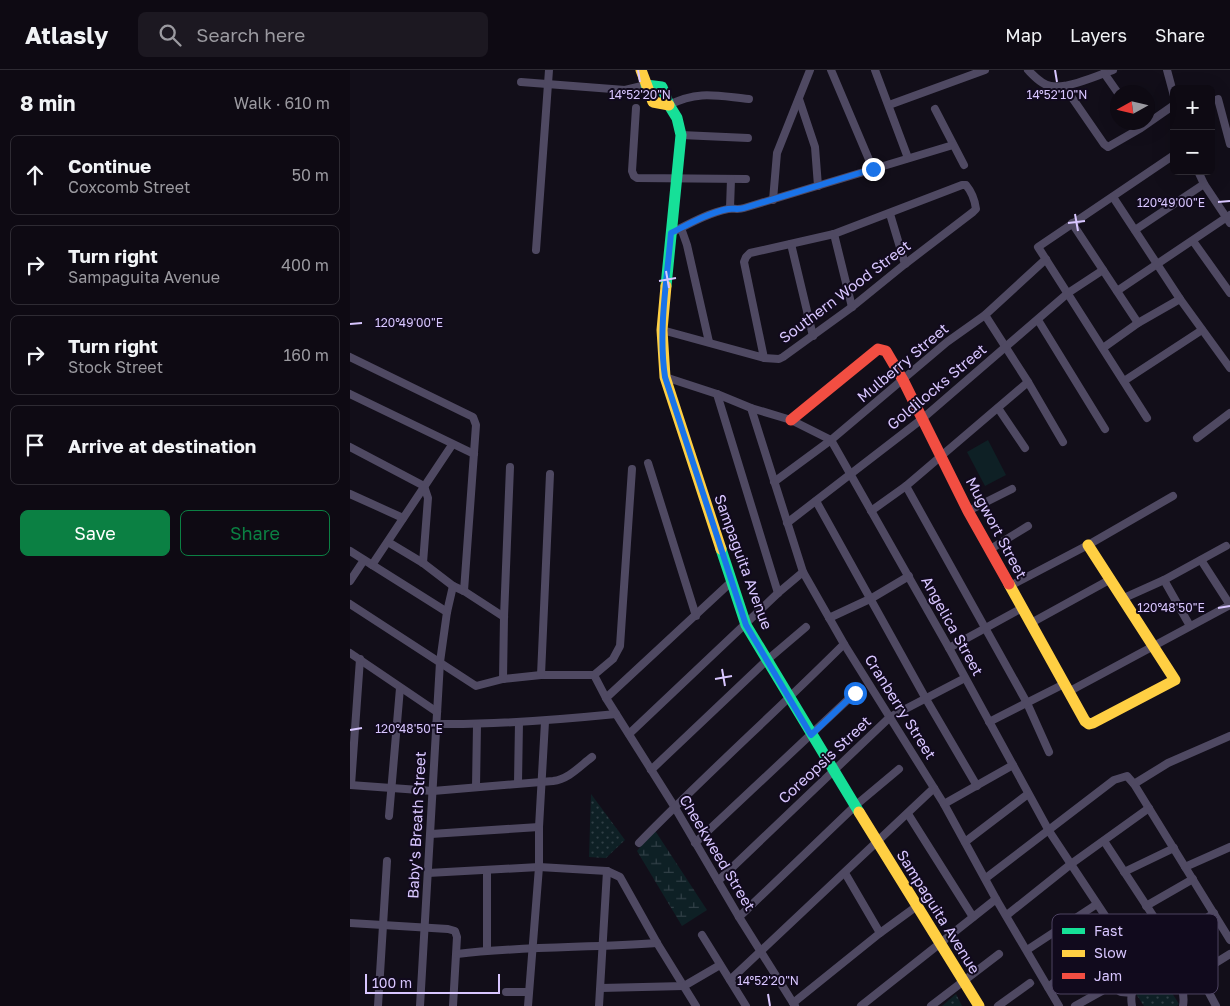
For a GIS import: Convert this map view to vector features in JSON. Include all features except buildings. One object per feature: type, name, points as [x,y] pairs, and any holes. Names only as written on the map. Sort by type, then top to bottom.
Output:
[{"type":"main road","points":[[641,70],[646,85]]},
{"type":"main road","name":"Sampaguita Avenue","points":[[646,85],[662,87],[669,106],[677,118],[682,135],[676,178],[676,230],[662,330],[662,361],[665,377],[746,625],[766,661],[856,805],[962,982],[979,1006]]},
{"type":"main road","name":"Mugwort Street","points":[[791,420],[878,349],[886,351],[941,454],[968,511],[1085,721],[1089,724],[1093,723],[1175,680],[1154,646]]},
{"type":"main road","points":[[1088,545],[1154,646]]},
{"type":"street","points":[[536,250],[549,70]]},
{"type":"street","points":[[773,200],[777,153],[810,70]]},
{"type":"street","points":[[831,70],[873,169]]},
{"type":"street","points":[[874,70],[908,158]]},
{"type":"street","points":[[889,105],[985,70]]},
{"type":"street","points":[[1028,70],[1051,87],[1064,86],[1113,70]]},
{"type":"street","points":[[1167,70],[1171,85]]},
{"type":"street","points":[[1104,73],[1112,85]]},
{"type":"street","points":[[521,82],[626,90],[646,85]]},
{"type":"street","points":[[1064,86],[1108,147],[1133,130]]},
{"type":"street","points":[[669,106],[684,98],[701,95],[749,99]]},
{"type":"street","points":[[799,99],[815,147],[818,186]]},
{"type":"street","points":[[1218,99],[1230,144]]},
{"type":"street","points":[[1155,116],[1170,107]]},
{"type":"street","points":[[636,108],[632,171],[637,178],[746,179]]},
{"type":"street","points":[[935,109],[964,165]]},
{"type":"street","points":[[682,135],[748,138]]},
{"type":"street","points":[[709,342],[687,245],[676,230],[702,217],[730,208],[737,210],[773,200],[953,145]]},
{"type":"street","points":[[1147,418],[1038,247],[1170,158]]},
{"type":"street","points":[[1117,291],[1229,219],[1204,184],[1200,175]]},
{"type":"street","points":[[730,208],[731,179]]},
{"type":"street","points":[[1135,230],[1204,184]]},
{"type":"street","name":"Southern Wood Street","points":[[662,330],[764,358],[779,359],[852,307],[976,209],[968,188],[966,185],[962,185],[890,214]]},
{"type":"street","points":[[1112,196],[1180,298],[1230,368]]},
{"type":"street","points":[[764,358],[744,262],[750,253],[834,234],[890,214],[904,264]]},
{"type":"street","points":[[1072,223],[1138,323]]},
{"type":"street","points":[[834,234],[852,307]]},
{"type":"street","points":[[1193,241],[1230,293]]},
{"type":"street","points":[[791,244],[813,336]]},
{"type":"street","name":"Mulberry Street","points":[[774,482],[831,440],[947,342],[985,315],[1046,260]]},
{"type":"street","name":"Goldilocks Street","points":[[788,524],[922,419],[1068,293],[1103,270]]},
{"type":"street","points":[[1103,348],[1138,323],[1180,298]]},
{"type":"street","points":[[985,315],[1028,382],[1063,442]]},
{"type":"street","points":[[1038,320],[1105,429]]},
{"type":"street","points":[[1124,381],[1202,330]]},
{"type":"street","points":[[350,357],[473,417],[476,425],[464,591]]},
{"type":"street","points":[[665,377],[717,394],[751,408],[791,420],[831,440]]},
{"type":"street","points":[[872,511],[906,486],[941,454],[1028,382]]},
{"type":"street","points":[[350,394],[474,454]]},
{"type":"street","points":[[717,394],[778,593]]},
{"type":"street","name":"Cranberry Street","points":[[751,408],[804,572],[844,644],[944,804],[996,899],[1052,994]]},
{"type":"street","points":[[998,408],[1025,448]]},
{"type":"street","points":[[1197,438],[1230,413]]},
{"type":"street","name":"Angelica Street","points":[[831,440],[909,576],[1049,831],[1103,914]]},
{"type":"street","points":[[372,565],[452,444]]},
{"type":"street","points":[[350,447],[424,486],[428,498],[423,563]]},
{"type":"street","points":[[648,463],[696,616]]},
{"type":"street","points":[[503,679],[510,467]]},
{"type":"street","points":[[350,604],[476,686],[503,679],[541,675],[594,675],[614,659],[620,646],[632,469]]},
{"type":"street","points":[[541,675],[550,474]]},
{"type":"street","points":[[906,486],[1027,703],[1049,752]]},
{"type":"street","points":[[968,511],[1012,490]]},
{"type":"street","points":[[350,494],[403,518]]},
{"type":"street","points":[[1010,586],[1088,545],[1173,496]]},
{"type":"street","points":[[816,501],[872,598],[926,699],[977,786]]},
{"type":"street","points":[[989,550],[1028,526]]},
{"type":"street","points":[[388,542],[423,563],[453,586],[504,617]]},
{"type":"street","points":[[1124,598],[1164,580],[1226,546]]},
{"type":"street","points":[[350,551],[447,612]]},
{"type":"street","points":[[350,582],[364,560]]},
{"type":"street","points":[[989,722],[1154,646],[1230,605],[1200,560]]},
{"type":"street","points":[[629,734],[778,593],[804,572]]},
{"type":"street","points":[[829,618],[872,598],[909,576]]},
{"type":"street","points":[[1031,623],[1111,579]]},
{"type":"street","points":[[1164,580],[1190,626]]},
{"type":"street","points":[[606,698],[731,582]]},
{"type":"street","name":"Baby's Breath Street","points":[[420,1006],[440,662],[447,612],[453,586]]},
{"type":"street","points":[[949,648],[1022,608]]},
{"type":"street","points":[[651,770],[766,661],[806,628]]},
{"type":"street","points":[[639,844],[674,806],[790,698],[844,644]]},
{"type":"street","points":[[350,653],[437,712]]},
{"type":"street","points":[[360,659],[351,785],[433,791],[561,780],[592,757]]},
{"type":"street","name":"Cheekweed Street","points":[[594,675],[606,698],[674,806],[739,917],[794,1004]]},
{"type":"street","name":"Coreopsis Street","points":[[718,881],[890,717],[965,678]]},
{"type":"street","points":[[389,816],[400,688]]},
{"type":"street","points":[[695,843],[855,693]]},
{"type":"street","points":[[436,724],[477,725],[546,722],[616,714]]},
{"type":"street","points":[[518,783],[519,722]]},
{"type":"street","points":[[528,1006],[539,868],[539,827],[546,722]]},
{"type":"street","points":[[476,786],[477,725]]},
{"type":"street","points":[[1134,784],[1168,763],[1230,736]]},
{"type":"street","points":[[944,804],[1013,765]]},
{"type":"street","points":[[739,917],[856,805],[899,769]]},
{"type":"street","points":[[986,878],[1114,780],[1127,776],[1134,784],[1214,913]]},
{"type":"street","points":[[730,980],[934,788]]},
{"type":"street","points":[[964,842],[1028,794]]},
{"type":"street","points":[[1007,915],[1071,864],[1149,808]]},
{"type":"street","points":[[908,814],[972,917]]},
{"type":"street","points":[[431,834],[539,827]]},
{"type":"street","points":[[1104,841],[1151,914]]},
{"type":"street","points":[[1186,867],[1230,847]]},
{"type":"street","points":[[1124,872],[1174,848]]},
{"type":"street","points":[[378,1006],[387,861]]},
{"type":"street","points":[[428,873],[539,868],[607,871],[620,877],[696,1006]]},
{"type":"street","points":[[487,871],[487,950]]},
{"type":"street","points":[[600,1006],[607,871]]},
{"type":"street","points":[[844,873],[880,933]]},
{"type":"street","points":[[1146,906],[1193,879]]},
{"type":"street","points":[[861,1006],[996,899]]},
{"type":"street","points":[[1082,914],[1097,904]]},
{"type":"street","points":[[794,1004],[880,933],[917,906]]},
{"type":"street","points":[[1218,920],[1230,940]]},
{"type":"street","points":[[350,923],[455,931],[457,954],[453,1006]]},
{"type":"street","points":[[702,934],[746,1006]]},
{"type":"street","points":[[1027,950],[1052,934]]},
{"type":"street","points":[[457,954],[487,950],[603,947],[657,942]]},
{"type":"street","points":[[931,1006],[999,954]]},
{"type":"street","points":[[1218,962],[1230,954]]},
{"type":"street","points":[[601,988],[684,986],[720,965]]},
{"type":"street","points":[[998,1006],[1030,983]]},
{"type":"street","points":[[1048,987],[1052,984]]},
{"type":"street","points":[[506,992],[528,992]]},
{"type":"street","name":"Cranberry Street","points":[[1052,994],[1059,1006]]},
{"type":"street","points":[[1075,1006],[1097,994]]},
{"type":"street","points":[[1210,994],[1216,1006]]},
{"type":"green space","points":[[988,440],[1006,475],[985,486],[967,452]]},
{"type":"green space","points":[[591,794],[625,840],[606,858],[589,857]]},
{"type":"green space","points":[[654,829],[707,910],[682,926],[637,851]]},
{"type":"green space","points":[[956,994],[962,1006],[942,1006]]},
{"type":"green space","points":[[1136,994],[1173,994],[1179,1004],[1177,1006],[1144,1006]]},
{"type":"traffic: fast","points":[[646,85],[662,87],[669,105],[677,118],[681,135],[666,286]]},
{"type":"traffic: fast","points":[[721,549],[746,625],[859,812]]},
{"type":"traffic: slow","points":[[641,70],[653,102],[669,105]]},
{"type":"traffic: slow","points":[[666,286],[662,330],[665,377],[721,549]]},
{"type":"traffic: slow","points":[[1009,584],[1085,721],[1089,724],[1093,723],[1175,680],[1088,545]]},
{"type":"traffic: slow","points":[[859,812],[979,1006]]},
{"type":"traffic: jam","points":[[791,420],[878,349],[886,351],[903,380],[968,511],[1009,584]]},
{"type":"route","points":[[855,693],[811,735],[746,625],[665,377],[662,361],[662,330],[671,233],[702,217],[730,208],[737,210],[873,169]]}]
